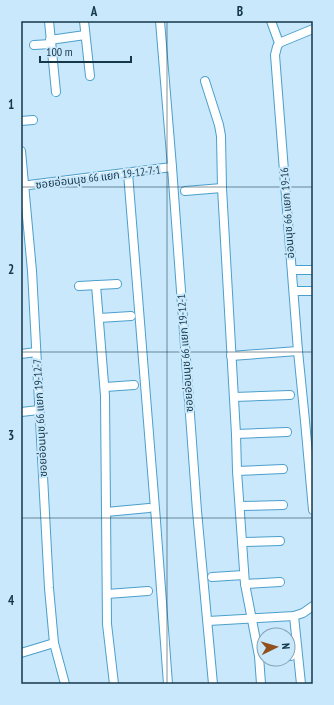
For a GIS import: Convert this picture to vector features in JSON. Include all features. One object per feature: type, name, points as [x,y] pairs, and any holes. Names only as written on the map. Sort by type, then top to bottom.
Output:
[{"type":"street","points":[[48,21],[56,92]]},
{"type":"street","points":[[84,21],[90,76]]},
{"type":"street","name":"ซอยอ่อนนุช 66 แยก 19-12-1","points":[[160,21],[191,432],[213,684]]},
{"type":"street","points":[[271,21],[278,43],[313,29]]},
{"type":"street","points":[[34,46],[85,35]]},
{"type":"street","name":"อ่อนนุช 66 แยก 19-16","points":[[278,43],[275,56],[298,351],[309,420],[313,510]]},
{"type":"street","points":[[205,81],[221,136],[222,188],[244,574],[256,635]]},
{"type":"street","points":[[21,121],[33,120]]},
{"type":"street","name":"ซอยอ่อนนุช 66 แยก 19-12-7","points":[[21,151],[23,186],[32,271],[49,588],[54,643],[65,684]]},
{"type":"street","name":"ซอยอ่อนนุช 66 แยก 19-12-7-1","points":[[23,186],[172,167]]},
{"type":"street","points":[[128,173],[168,684]]},
{"type":"street","points":[[185,191],[222,188]]},
{"type":"street","points":[[292,270],[313,270]]},
{"type":"street","points":[[79,286],[117,284]]},
{"type":"street","points":[[96,285],[105,387],[107,624],[114,684]]},
{"type":"street","points":[[294,291],[313,291]]},
{"type":"street","points":[[99,318],[131,316]]},
{"type":"street","points":[[232,356],[298,351]]},
{"type":"street","points":[[21,354],[36,352]]},
{"type":"street","points":[[105,387],[134,385]]},
{"type":"street","points":[[234,398],[290,395]]},
{"type":"street","points":[[21,412],[39,410]]},
{"type":"street","points":[[236,434],[287,432]]},
{"type":"street","points":[[237,471],[283,469]]},
{"type":"street","points":[[240,506],[283,505]]},
{"type":"street","points":[[106,512],[149,508]]},
{"type":"street","points":[[242,542],[280,541]]},
{"type":"street","points":[[212,577],[244,574]]},
{"type":"street","points":[[245,584],[280,582]]},
{"type":"street","points":[[107,594],[148,592]]},
{"type":"street","points":[[208,621],[294,616],[313,606]]},
{"type":"street","points":[[294,616],[301,684]]},
{"type":"street","points":[[21,653],[54,643]]},
{"type":"street","points":[[261,667],[261,684]]}]
